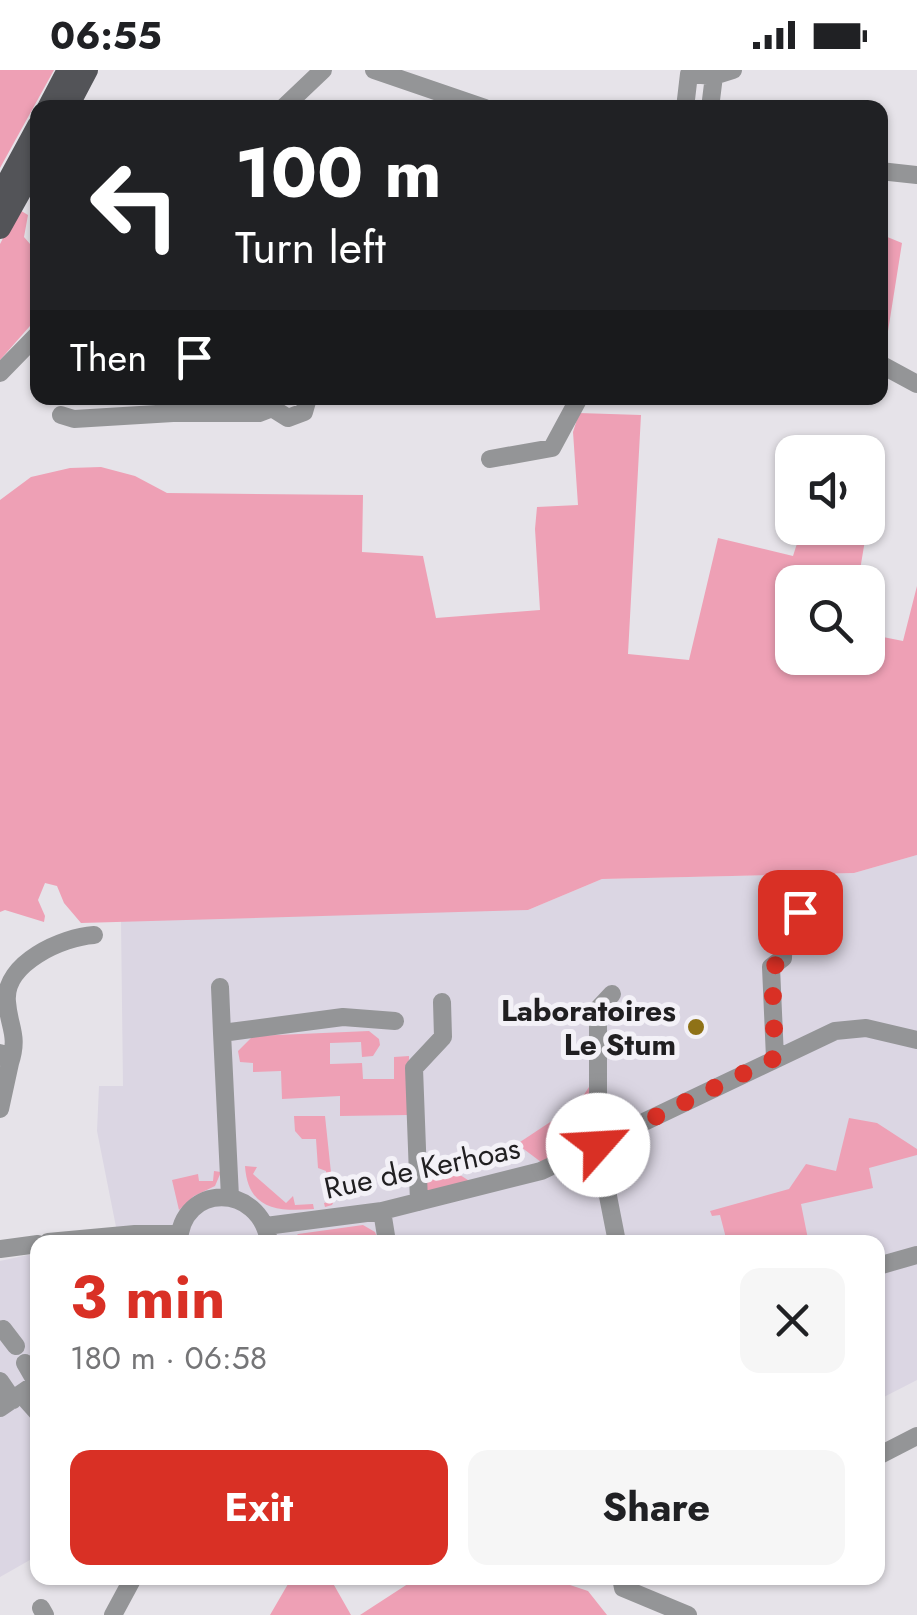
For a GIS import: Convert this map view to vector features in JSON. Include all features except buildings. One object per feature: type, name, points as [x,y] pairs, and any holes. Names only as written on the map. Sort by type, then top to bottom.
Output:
[{"type":"main road","points":[[52,100],[68,70]]},
{"type":"main road","points":[[70,100],[87,70]]},
{"type":"main road","points":[[0,196],[30,141]]},
{"type":"main road","points":[[0,228],[30,174]]},
{"type":"street","points":[[291,100],[323,70]]},
{"type":"street","points":[[374,70],[461,100]]},
{"type":"street","points":[[687,100],[689,74],[714,76],[733,70]]},
{"type":"street","points":[[711,100],[714,76]]},
{"type":"street","points":[[888,172],[917,176]]},
{"type":"street","points":[[0,373],[30,342]]},
{"type":"street","points":[[888,368],[917,384]]},
{"type":"street","points":[[61,415],[74,420],[258,413],[270,405]]},
{"type":"street","points":[[275,405],[288,418],[304,412],[306,405]]},
{"type":"street","points":[[490,459],[552,448],[575,405]]},
{"type":"street","points":[[775,1058],[772,968],[784,958],[784,924],[800,912],[827,908]]},
{"type":"street","points":[[0,1109],[5,1058],[16,1038],[6,1000],[9,985],[40,954],[69,940],[94,935]]},
{"type":"street","points":[[220,988],[230,1197]]},
{"type":"street","points":[[612,994],[598,1008],[598,1145],[616,1235]]},
{"type":"street","points":[[419,1202],[414,1068],[443,1037],[442,1002]]},
{"type":"street","points":[[222,1033],[343,1017],[395,1021]]},
{"type":"street","name":"Rue de Kerhoas","points":[[268,1234],[541,1171],[835,1031],[866,1028],[917,1040]]},
{"type":"street","points":[[180,1235],[183,1222],[200,1204],[230,1197],[250,1205],[268,1234]]},
{"type":"street","points":[[382,1210],[386,1235]]},
{"type":"street","points":[[1,1244],[30,1244]]},
{"type":"street","points":[[885,1264],[917,1255]]},
{"type":"street","points":[[0,1331],[3,1329],[16,1346]]},
{"type":"street","points":[[0,1381],[22,1393],[25,1364]]},
{"type":"street","points":[[885,1452],[917,1436]]},
{"type":"street","points":[[113,1615],[129,1585]]},
{"type":"street","points":[[623,1585],[688,1615]]},
{"type":"shaded area","points":[[0,70],[54,70],[37,100],[30,100],[30,114],[0,168]]},
{"type":"shaded area","points":[[18,209],[28,215],[24,237],[30,244],[30,326],[0,360],[0,244]]},
{"type":"shaded area","points":[[888,237],[902,243],[888,331]]},
{"type":"shaded area","points":[[579,413],[641,415],[628,654],[689,660],[718,538],[793,556],[797,545],[864,545],[861,565],[775,565],[775,675],[885,675],[885,637],[903,641],[917,586],[917,855],[854,873],[602,879],[528,910],[81,923],[64,903],[57,886],[45,883],[38,900],[44,922],[5,910],[0,912],[0,500],[31,477],[70,468],[101,467],[135,476],[167,493],[363,495],[362,552],[423,556],[436,618],[540,610],[537,507],[578,505],[573,432]]},
{"type":"shaded area","points":[[917,855],[917,1380],[885,1396],[885,1235],[118,1235],[97,1131],[99,1086],[123,1086],[121,921],[441,909],[528,910],[602,879],[854,873]]},
{"type":"shaded area","points":[[369,1031],[380,1045],[373,1056],[362,1057],[361,1042],[330,1043],[330,1064],[362,1063],[363,1079],[394,1079],[394,1057],[409,1056],[408,1115],[340,1116],[340,1096],[282,1099],[281,1071],[253,1072],[253,1063],[240,1062],[238,1051],[253,1036]]},
{"type":"shaded area","points":[[591,1084],[590,1114],[577,1142],[541,1162],[517,1144],[585,1099]]},
{"type":"shaded area","points":[[294,1116],[325,1116],[332,1205],[325,1207],[324,1203],[328,1202],[326,1171],[318,1168],[316,1139],[302,1139],[295,1131]]},
{"type":"shaded area","points":[[849,1118],[877,1123],[917,1149],[917,1155],[869,1168],[873,1188],[801,1204],[807,1235],[725,1235],[720,1215],[712,1216],[710,1211],[789,1189],[806,1164],[836,1171]]},
{"type":"shaded area","points":[[421,1150],[471,1182],[423,1194]]},
{"type":"shaded area","points":[[245,1166],[257,1167],[253,1174],[286,1203],[293,1196],[295,1205],[313,1204],[314,1209],[288,1210],[266,1205],[252,1191]]},
{"type":"shaded area","points":[[214,1171],[221,1172],[215,1186],[194,1196],[179,1210],[172,1180],[198,1174],[199,1181],[213,1181]]},
{"type":"shaded area","points":[[363,1225],[376,1235],[297,1235]]},
{"type":"shaded area","points":[[30,1255],[30,1560],[0,1577],[0,1261]]},
{"type":"shaded area","points":[[287,1585],[334,1585],[351,1615],[270,1615]]},
{"type":"shaded area","points":[[406,1585],[570,1585],[588,1591],[607,1615],[360,1615]]},
{"type":"place","name":"Laboratoires Le Stum","points":[[696,1027]]},
{"type":"route","points":[[598,1145],[775,1058],[772,968],[784,958],[784,924],[800,912]]}]
